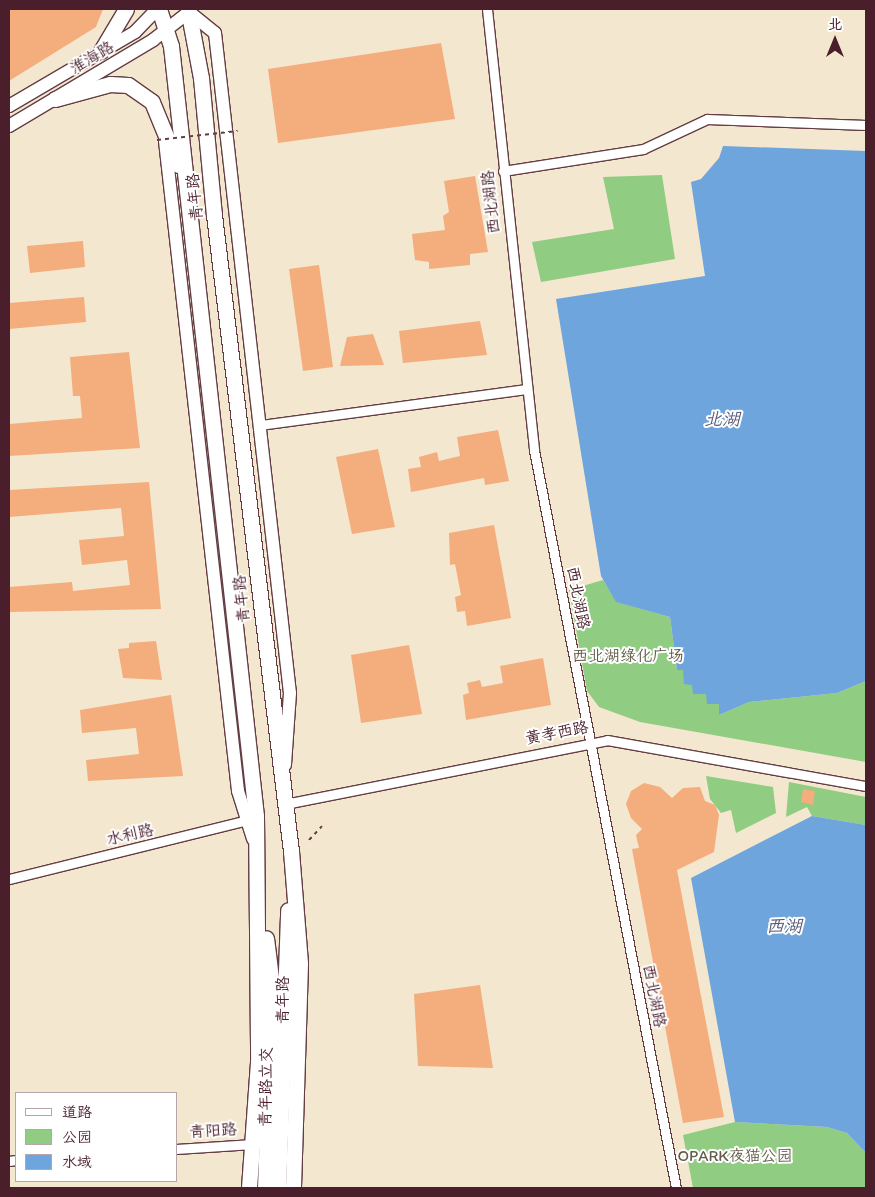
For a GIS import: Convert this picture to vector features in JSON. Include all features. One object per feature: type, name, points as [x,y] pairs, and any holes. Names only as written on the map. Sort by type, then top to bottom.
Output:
[{"type":"main road","points":[[102,52],[126,9]]},
{"type":"main road","name":"淮海路","points":[[9,106],[135,32],[158,9]]},
{"type":"main road","name":"青年路","points":[[158,9],[166,30],[187,190],[257,858],[258,1062],[249,1188]]},
{"type":"main road","points":[[188,11],[215,33],[290,694],[284,798]]},
{"type":"main road","name":"淮海路","points":[[9,126],[166,30],[188,11]]},
{"type":"main road","name":"青年路","points":[[188,11],[201,78],[291,852],[300,964],[294,1188]]},
{"type":"main road","points":[[55,99],[110,84],[128,85],[152,102],[163,121],[187,190]]},
{"type":"main road","points":[[163,121],[238,791],[252,819]]},
{"type":"main road","points":[[278,986],[291,852]]},
{"type":"main road","points":[[257,858],[278,986]]},
{"type":"main road","name":"青年路立交","points":[[265,1188],[278,986]]},
{"type":"main road","name":"青年路立交","points":[[278,986],[278,1188]]},
{"type":"street","name":"西北湖路","points":[[487,9],[526,389],[589,740],[676,1188]]},
{"type":"street","points":[[503,171],[643,148],[707,118],[866,125]]},
{"type":"street","points":[[260,425],[526,389]]},
{"type":"street","name":"黄孝西路","points":[[284,798],[318,800],[589,740],[866,786]]},
{"type":"street","name":"水利路","points":[[9,879],[252,819]]},
{"type":"street","name":"青阳路","points":[[178,1149],[253,1144]]},
{"type":"path","points":[[156,140],[237,131]]},
{"type":"path","points":[[309,840],[322,826]]},
{"type":"green space","points":[[662,175],[675,259],[541,282],[532,242],[614,229],[603,177]]},
{"type":"green space","name":"西北湖绿化广场","points":[[603,580],[617,602],[670,617],[677,670],[683,670],[692,684],[719,704],[719,715],[749,702],[837,693],[866,681],[866,762],[640,722],[599,707],[587,691],[569,590]]},
{"type":"green space","points":[[706,776],[773,787],[776,813],[736,833],[731,810],[721,813],[710,799]]},
{"type":"green space","points":[[789,782],[866,797],[866,825],[812,816],[807,807],[786,817]]},
{"type":"green space","name":"OPARK夜猫公园","points":[[735,1122],[827,1127],[847,1133],[866,1153],[866,1188],[693,1188],[683,1135]]},
{"type":"water","name":"北湖","points":[[723,146],[866,151],[866,681],[837,693],[749,702],[719,715],[719,704],[707,704],[706,694],[693,694],[692,685],[684,684],[683,670],[677,670],[670,617],[616,602],[601,576],[556,299],[705,276],[691,182],[701,179],[719,158]]},
{"type":"water","name":"西湖","points":[[812,816],[866,825],[866,1153],[847,1133],[827,1127],[735,1122],[691,878]]},
{"type":"building","points":[[9,9],[103,9],[96,27],[9,81]]},
{"type":"building","points":[[441,43],[455,119],[278,143],[268,69]]},
{"type":"building","points":[[475,176],[488,252],[470,254],[470,265],[429,269],[429,262],[415,260],[412,234],[445,230],[443,216],[449,212],[444,181]]},
{"type":"building","points":[[83,241],[85,267],[30,273],[27,246]]},
{"type":"building","points":[[319,265],[333,367],[303,371],[289,269]]},
{"type":"building","points":[[84,297],[86,322],[9,329],[9,303]]},
{"type":"building","points":[[480,321],[487,355],[403,363],[399,331]]},
{"type":"building","points":[[373,334],[384,365],[340,366],[347,337]]},
{"type":"building","points":[[129,352],[140,448],[9,456],[9,424],[82,418],[80,396],[73,396],[70,357]]},
{"type":"building","points":[[498,430],[509,481],[485,485],[484,478],[411,492],[408,469],[421,467],[419,457],[437,452],[439,461],[460,456],[457,437]]},
{"type":"building","points":[[378,449],[395,527],[352,534],[336,457]]},
{"type":"building","points":[[149,482],[161,609],[9,612],[9,587],[72,582],[73,591],[130,585],[127,560],[82,565],[79,540],[124,536],[121,508],[9,517],[9,490]]},
{"type":"building","points":[[494,525],[511,618],[467,626],[465,611],[457,612],[455,597],[461,595],[455,564],[450,565],[449,533]]},
{"type":"building","points":[[156,641],[162,680],[123,678],[118,649],[129,648],[129,643]]},
{"type":"building","points":[[409,645],[422,714],[361,723],[351,655]]},
{"type":"building","points":[[543,658],[551,705],[466,720],[463,695],[469,693],[467,683],[480,680],[482,687],[503,683],[500,666]]},
{"type":"building","points":[[171,695],[183,776],[88,781],[86,760],[139,754],[136,728],[82,733],[80,710]]},
{"type":"building","points":[[644,783],[660,787],[672,798],[683,788],[700,787],[705,801],[715,805],[719,815],[714,852],[677,870],[724,1117],[683,1123],[632,849],[639,848],[636,835],[642,829],[631,818],[626,804],[631,791]]},
{"type":"building","points":[[803,789],[815,791],[813,805],[801,802]]},
{"type":"building","points":[[480,985],[493,1068],[418,1066],[414,994]]}]
